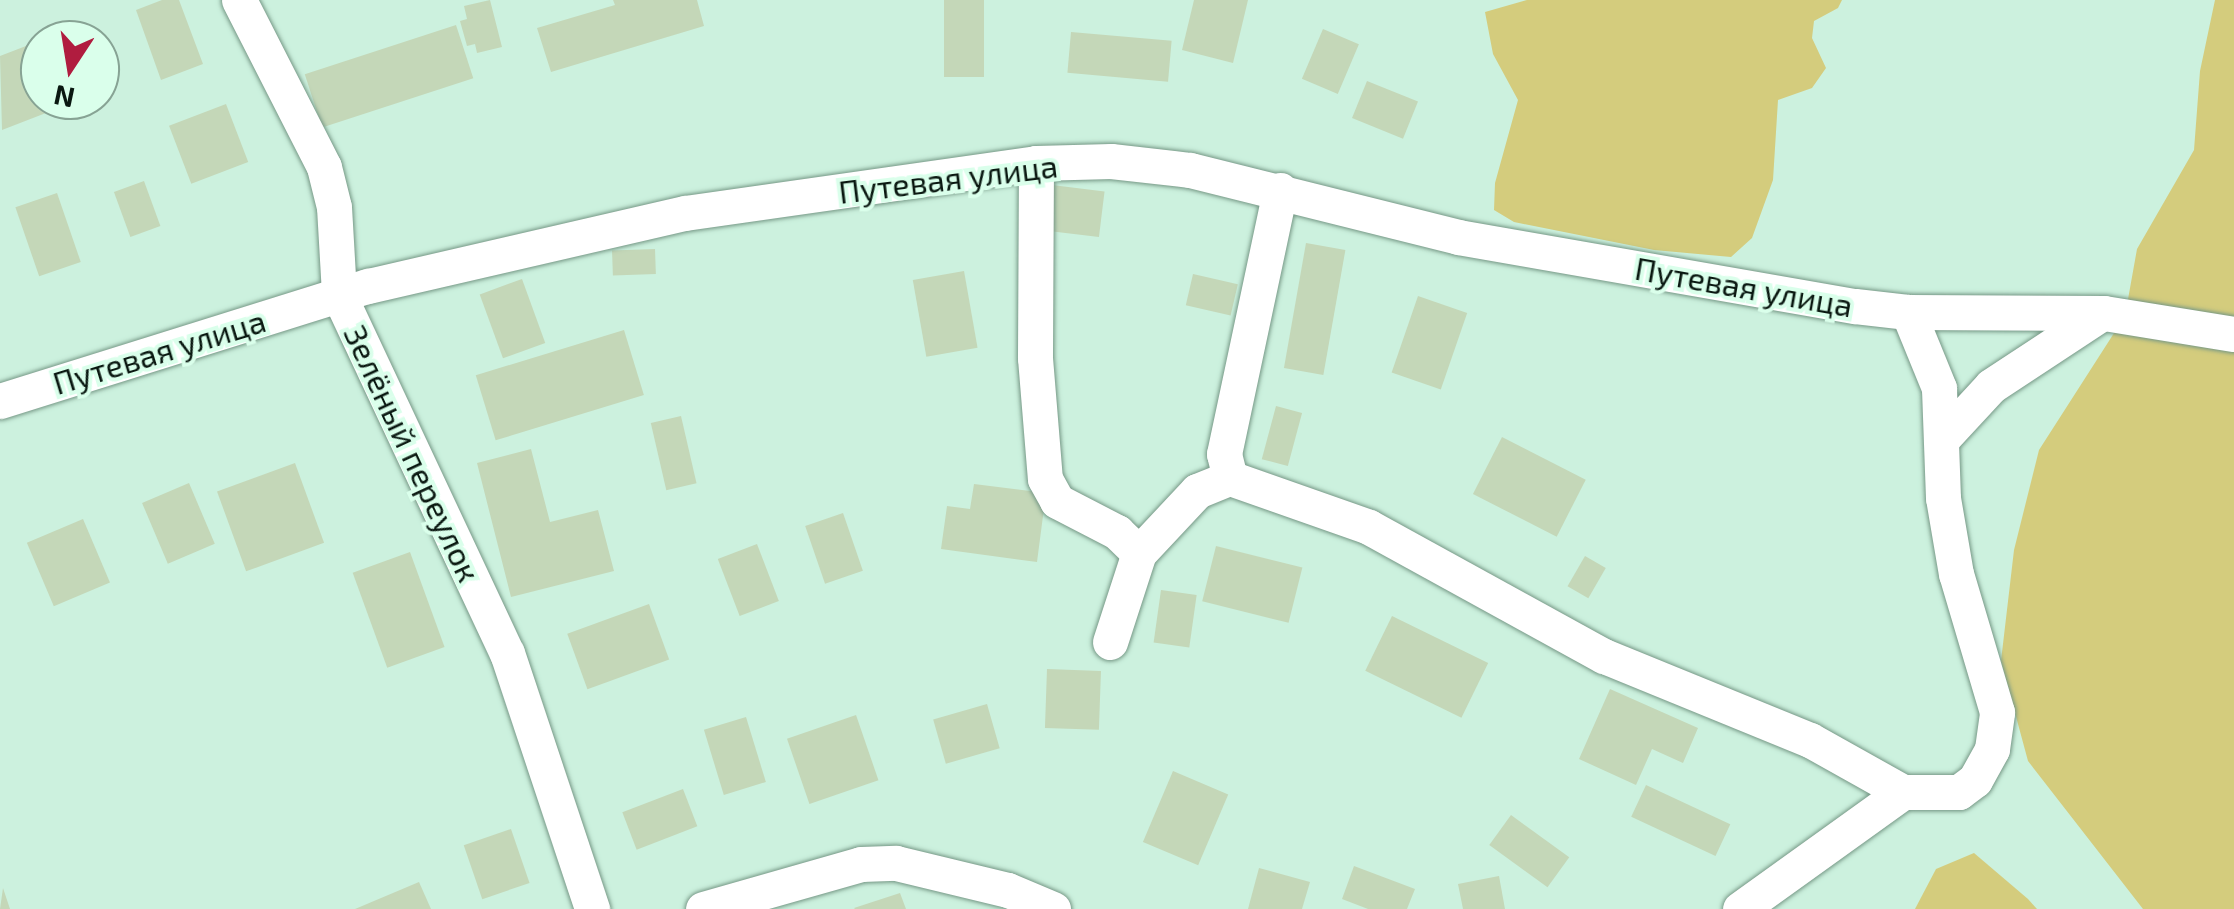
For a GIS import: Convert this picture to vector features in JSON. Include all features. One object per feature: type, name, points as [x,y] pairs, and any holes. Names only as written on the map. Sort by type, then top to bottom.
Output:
[{"type":"street","name":"Зелёный переулок","points":[[239,0],[324,167],[334,207],[340,295],[507,653],[592,909]]},
{"type":"street","name":"Путевая улица","points":[[0,400],[340,295],[684,213],[1036,163],[1111,161],[1190,170],[1458,237],[1908,312],[2104,312],[2234,334]]},
{"type":"street","points":[[1036,163],[1035,358],[1045,480],[1057,501],[1117,532],[1138,553]]},
{"type":"street","points":[[1230,478],[1224,454],[1280,190]]},
{"type":"street","points":[[1110,642],[1138,553],[1197,491],[1230,478],[1369,527],[1604,656],[1810,740],[1903,792],[1959,792],[1975,780],[1992,749],[1997,712],[1956,574],[1943,498],[1944,437],[1934,368],[1908,312]]},
{"type":"street","points":[[1944,437],[1991,386],[2104,312]]},
{"type":"street","points":[[1740,909],[1903,792]]},
{"type":"street","points":[[703,909],[861,864],[896,863],[990,885],[1053,909]]},
{"type":"shaded area","points":[[1527,0],[1842,0],[1838,8],[1814,21],[1812,38],[1826,68],[1812,88],[1778,100],[1773,180],[1752,238],[1731,257],[1654,250],[1514,222],[1494,210],[1495,183],[1518,100],[1493,54],[1485,12]]},
{"type":"shaded area","points":[[2215,0],[2234,0],[2234,909],[2143,909],[2028,761],[2001,661],[2014,550],[2039,450],[2125,316],[2137,249],[2194,150],[2200,71]]},
{"type":"shaded area","points":[[1974,853],[2037,909],[1915,909],[1936,869]]},
{"type":"building","points":[[162,0],[179,0],[203,64],[161,80],[136,10]]},
{"type":"building","points":[[490,0],[502,47],[477,53],[475,44],[467,46],[460,21],[467,19],[464,6]]},
{"type":"building","points":[[613,0],[697,0],[704,26],[551,72],[537,28],[615,5]]},
{"type":"building","points":[[944,0],[984,0],[984,77],[944,77]]},
{"type":"building","points":[[1194,0],[1248,0],[1233,63],[1182,50]]},
{"type":"building","points":[[456,25],[473,78],[322,127],[305,74]]},
{"type":"building","points":[[1323,29],[1359,44],[1338,94],[1302,79]]},
{"type":"building","points":[[1071,32],[1172,41],[1168,82],[1067,73]]},
{"type":"building","points":[[20,48],[20,120],[28,120],[2,130],[0,56]]},
{"type":"building","points":[[1367,81],[1418,102],[1403,139],[1352,118]]},
{"type":"building","points":[[226,104],[248,162],[191,184],[169,126]]},
{"type":"building","points":[[144,181],[160,226],[130,237],[114,192]]},
{"type":"building","points":[[1044,184],[1105,191],[1099,237],[1038,230]]},
{"type":"building","points":[[57,193],[81,262],[39,276],[15,207]]},
{"type":"building","points":[[1306,243],[1345,250],[1323,375],[1284,368]]},
{"type":"building","points":[[655,249],[656,274],[613,275],[612,251]]},
{"type":"building","points":[[964,271],[978,348],[926,357],[913,280]]},
{"type":"building","points":[[1193,274],[1238,284],[1231,316],[1186,305]]},
{"type":"building","points":[[522,279],[545,343],[503,358],[480,294]]},
{"type":"building","points":[[1418,296],[1467,313],[1441,390],[1392,373]]},
{"type":"building","points":[[624,330],[644,395],[496,440],[476,375]]},
{"type":"building","points":[[1276,406],[1302,413],[1288,466],[1262,459]]},
{"type":"building","points":[[681,416],[697,483],[666,490],[651,423]]},
{"type":"building","points":[[1502,437],[1586,480],[1557,537],[1473,494]]},
{"type":"building","points":[[531,449],[550,522],[598,510],[614,571],[511,597],[477,463]]},
{"type":"building","points":[[295,463],[324,543],[246,571],[217,491]]},
{"type":"building","points":[[189,483],[215,544],[168,564],[142,503]]},
{"type":"building","points":[[974,484],[1046,493],[1037,562],[941,549],[947,506],[970,509]]},
{"type":"building","points":[[843,513],[863,571],[825,584],[805,526]]},
{"type":"building","points":[[83,519],[110,583],[54,606],[27,543]]},
{"type":"building","points":[[757,544],[779,601],[740,616],[718,559]]},
{"type":"building","points":[[1216,546],[1302,568],[1289,623],[1202,601]]},
{"type":"building","points":[[410,552],[445,647],[387,668],[353,573]]},
{"type":"building","points":[[1585,556],[1606,568],[1588,598],[1568,586]]},
{"type":"building","points":[[1161,590],[1197,595],[1189,647],[1154,642]]},
{"type":"building","points":[[649,604],[669,659],[587,689],[567,634]]},
{"type":"building","points":[[1392,616],[1488,663],[1461,718],[1365,671]]},
{"type":"building","points":[[1047,669],[1101,671],[1099,730],[1045,728]]},
{"type":"building","points":[[1610,689],[1698,728],[1683,763],[1652,749],[1636,785],[1579,759]]},
{"type":"building","points":[[987,704],[1000,748],[946,764],[933,719]]},
{"type":"building","points":[[856,715],[878,780],[809,804],[787,739]]},
{"type":"building","points":[[746,717],[766,782],[724,795],[704,730]]},
{"type":"building","points":[[1173,771],[1228,794],[1198,865],[1143,842]]},
{"type":"building","points":[[1646,785],[1730,824],[1715,856],[1631,817]]},
{"type":"building","points":[[683,789],[697,826],[637,850],[622,812]]},
{"type":"building","points":[[1511,815],[1569,857],[1548,887],[1489,845]]},
{"type":"building","points":[[511,829],[530,883],[482,899],[464,845]]},
{"type":"building","points":[[1354,866],[1415,889],[1407,909],[1368,909],[1342,899]]},
{"type":"building","points":[[1259,868],[1310,882],[1302,909],[1248,909]]},
{"type":"building","points":[[1499,876],[1505,909],[1463,909],[1458,884]]},
{"type":"building","points":[[419,882],[431,909],[355,909]]},
{"type":"building","points":[[3,888],[10,909],[0,909]]},
{"type":"building","points":[[900,893],[906,909],[854,908]]}]
